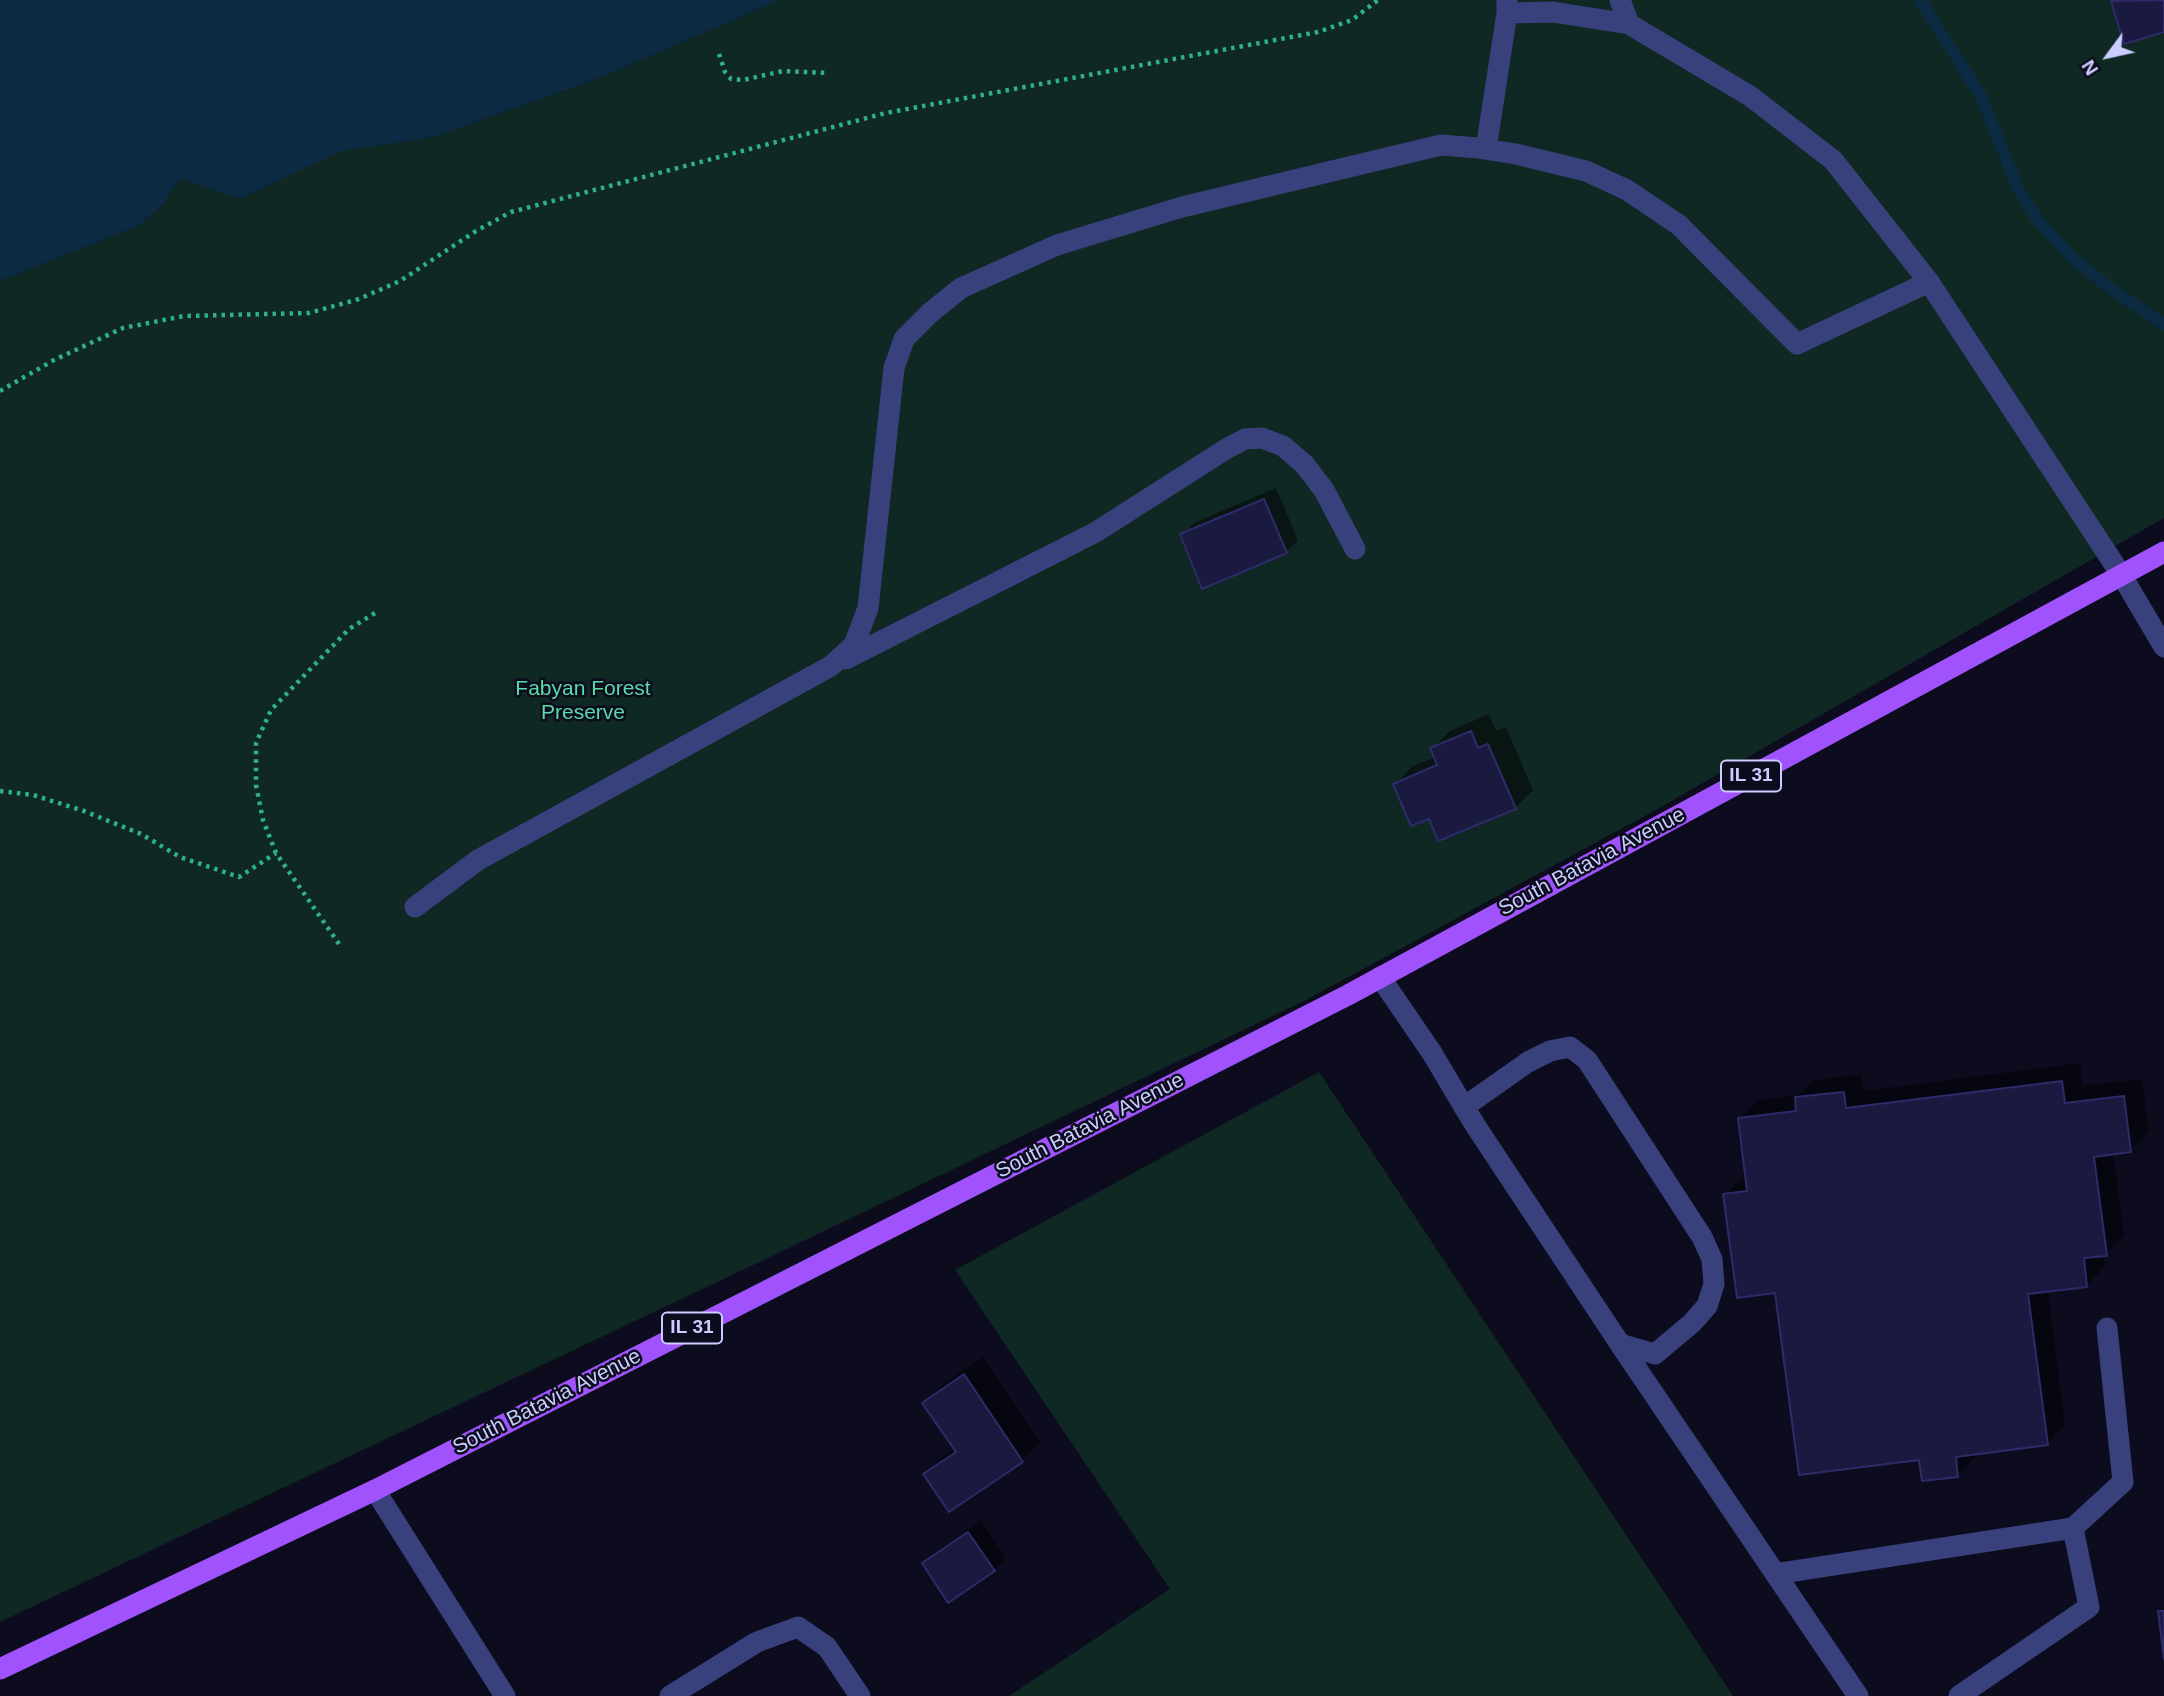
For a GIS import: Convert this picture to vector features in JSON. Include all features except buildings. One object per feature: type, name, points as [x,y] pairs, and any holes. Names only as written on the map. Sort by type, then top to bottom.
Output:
[{"type":"main road","name":"South Batavia Avenue","points":[[0,1669],[374,1490],[1380,977],[2164,552]]},
{"type":"lane","points":[[1620,0],[1629,24]]},
{"type":"lane","points":[[1486,149],[1507,6],[1629,24],[1750,96],[1833,160],[1929,282],[2122,576],[2164,648]]},
{"type":"lane","points":[[831,666],[854,645],[868,608],[894,368],[904,339],[961,288],[1057,245],[1182,207],[1441,145],[1486,149],[1586,172],[1627,190],[1679,225],[1797,344],[1929,282]]},
{"type":"lane","points":[[415,907],[478,860],[831,666],[1096,531],[1245,439],[1262,438],[1283,446],[1304,464],[1324,490],[1355,550]]},
{"type":"lane","points":[[1380,977],[1620,1344],[1858,1696]]},
{"type":"lane","points":[[1464,1107],[1528,1062],[1550,1051],[1570,1047],[1587,1060],[1702,1237],[1712,1259],[1713,1284],[1707,1306],[1692,1324],[1655,1354],[1620,1344]]},
{"type":"lane","points":[[1775,1573],[2073,1528],[2123,1482],[2107,1328]]},
{"type":"lane","points":[[374,1490],[505,1696]]},
{"type":"lane","points":[[1959,1696],[2089,1607],[2073,1528]]},
{"type":"lane","points":[[670,1696],[757,1642],[798,1627],[827,1647],[860,1696]]},
{"type":"path","points":[[0,391],[54,360],[123,328],[184,316],[309,313],[359,299],[400,281],[511,212],[886,113],[1318,32],[1352,20],[1378,0]]},
{"type":"path","points":[[719,54],[725,72],[731,79],[743,80],[783,71],[829,73]]},
{"type":"path","points":[[339,944],[276,852],[263,820],[256,785],[256,743],[271,710],[349,629],[375,613]]},
{"type":"path","points":[[0,791],[33,795],[84,811],[141,834],[180,857],[239,877],[276,852]]},
{"type":"green space","name":"Fabyan Forest Preserve","points":[[780,0],[2164,0],[2164,518],[1654,811],[1308,999],[0,1622],[0,281],[138,226],[163,205],[180,179],[240,199],[341,150],[434,137],[597,79]]},
{"type":"green space","points":[[1319,1072],[1733,1696],[1009,1696],[1170,1589],[955,1270]]},
{"type":"water","points":[[0,0],[780,0],[597,79],[434,137],[341,151],[240,199],[180,179],[163,205],[138,226],[0,281]]},
{"type":"waterway","points":[[1920,0],[1981,96],[2018,188],[2038,221],[2073,258],[2118,294],[2164,324]]}]
